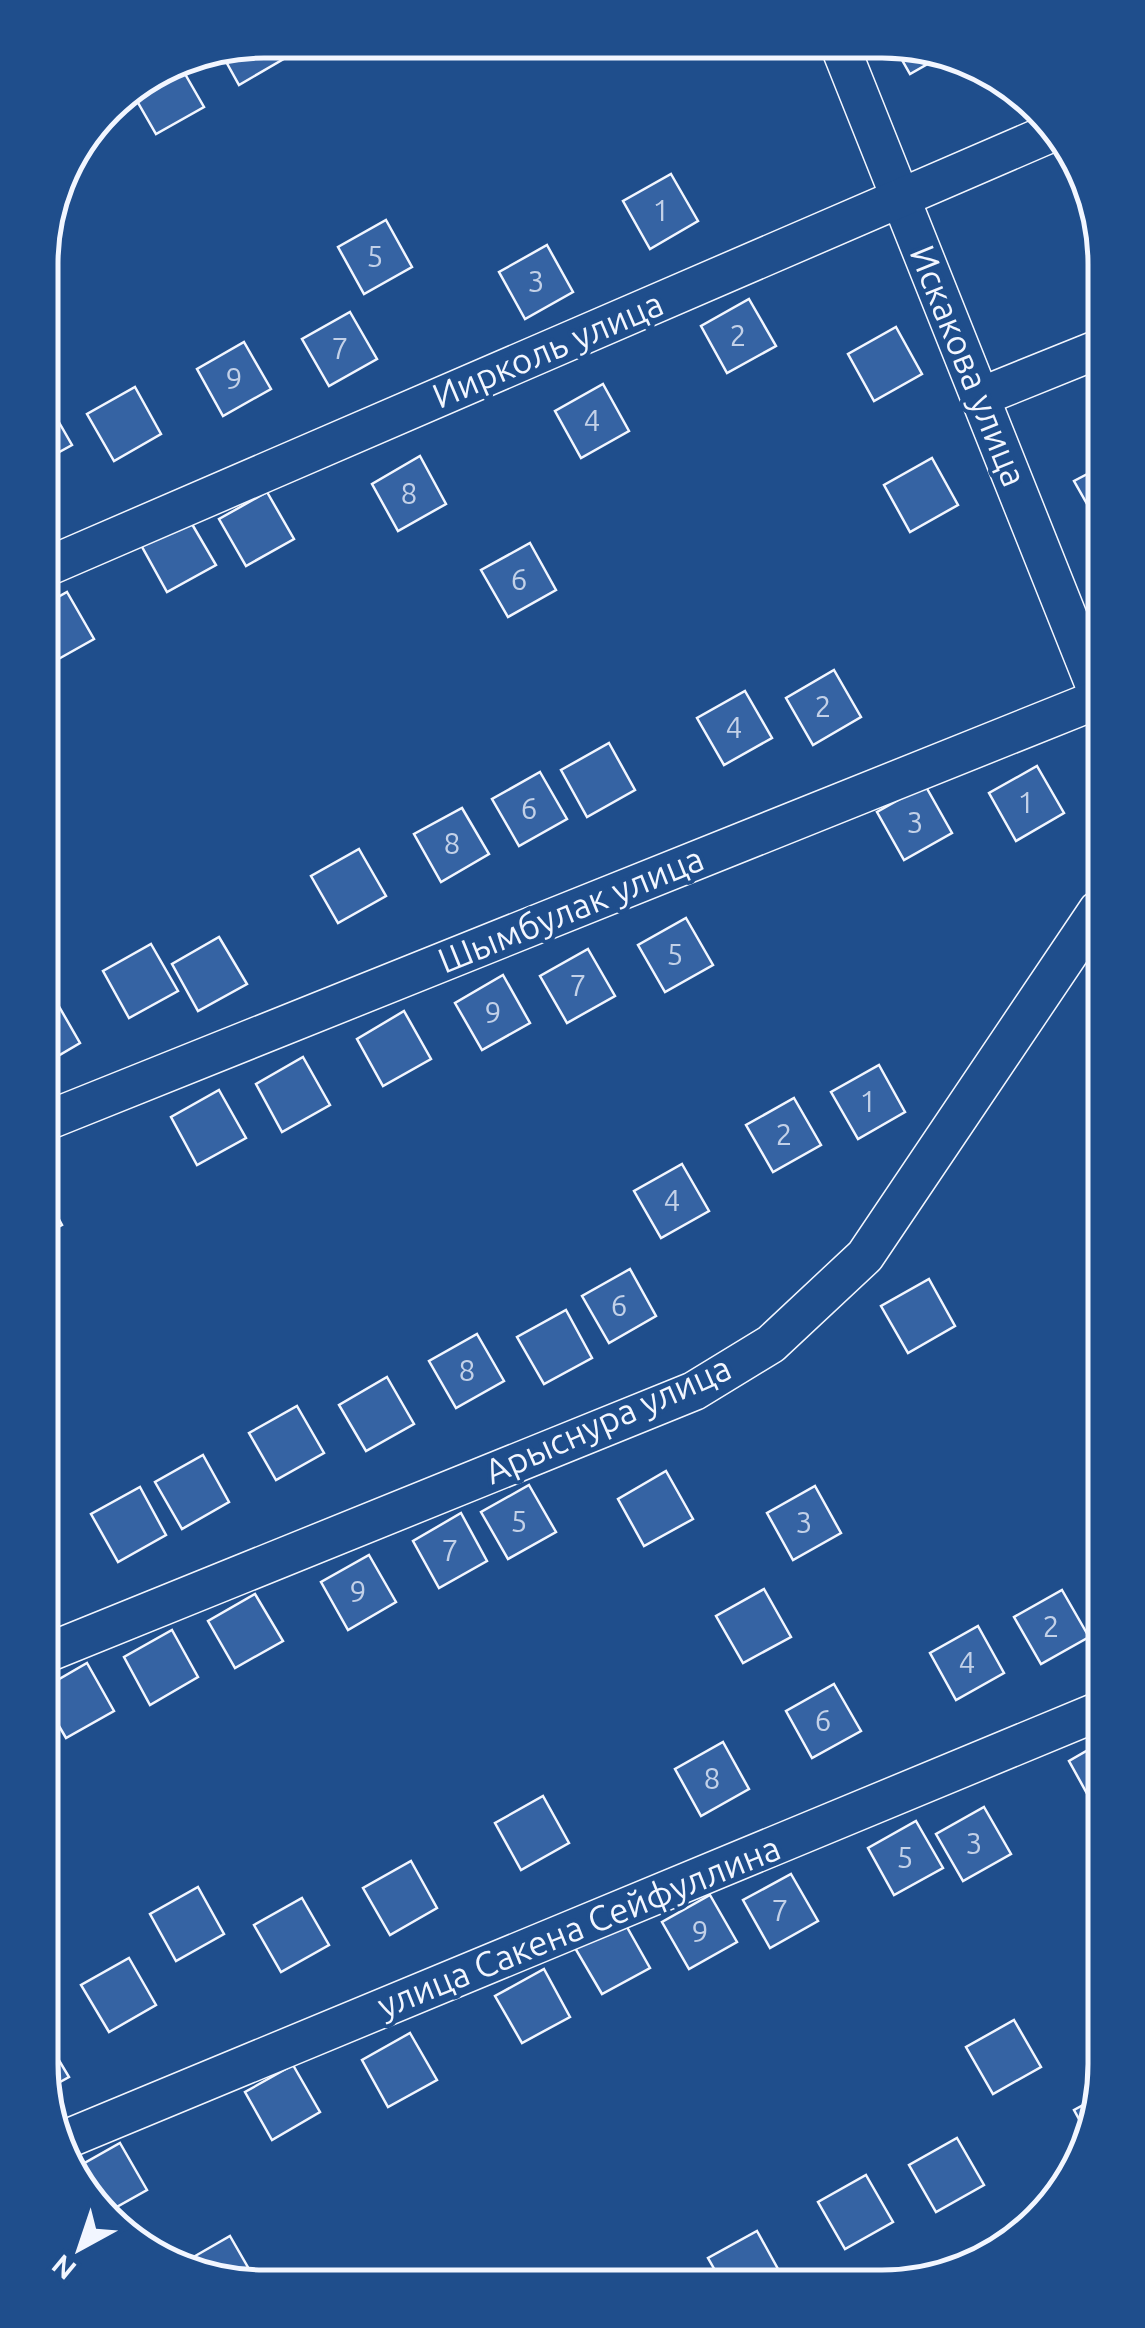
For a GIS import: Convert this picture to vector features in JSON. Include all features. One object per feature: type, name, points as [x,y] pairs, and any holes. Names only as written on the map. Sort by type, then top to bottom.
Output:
[{"type":"street","name":"Искакова улица","points":[[845,58],[1088,667]]},
{"type":"street","name":"Иирколь улица","points":[[58,562],[1043,136]]},
{"type":"street","points":[[980,396],[1088,354]]},
{"type":"street","name":"Шымбулак улица","points":[[58,1115],[1088,703]]},
{"type":"street","name":"Арыснура улица","points":[[58,1648],[694,1391],[771,1344],[865,1256],[1088,925]]},
{"type":"street","name":"улица Сакена Сейфуллина","points":[[71,2137],[1087,1716]]},
{"type":"building","points":[[285,58],[239,85],[226,61]]},
{"type":"building","points":[[901,59],[929,63],[910,74]]},
{"type":"building","points":[[185,73],[204,107],[156,134],[137,101]]},
{"type":"building","points":[[671,174],[698,221],[650,249],[623,201]]},
{"type":"building","points":[[386,220],[412,267],[364,294],[338,247]]},
{"type":"building","points":[[547,245],[573,292],[525,319],[499,272]]},
{"type":"building","points":[[749,299],[776,346],[727,373],[701,326]]},
{"type":"building","points":[[350,312],[377,359],[329,386],[302,339]]},
{"type":"building","points":[[896,327],[922,374],[874,401],[848,354]]},
{"type":"building","points":[[244,342],[271,389],[223,416],[197,369]]},
{"type":"building","points":[[603,384],[629,431],[581,458],[555,411]]},
{"type":"building","points":[[135,387],[161,434],[114,461],[87,414]]},
{"type":"building","points":[[58,421],[72,445],[58,453]]},
{"type":"building","points":[[420,456],[446,504],[398,531],[372,484]]},
{"type":"building","points":[[932,458],[958,505],[910,532],[884,485]]},
{"type":"building","points":[[1088,474],[1088,505],[1074,481]]},
{"type":"building","points":[[267,492],[294,539],[246,566],[219,519]]},
{"type":"building","points":[[189,519],[216,565],[167,592],[141,545]]},
{"type":"building","points":[[530,543],[556,590],[508,617],[481,570]]},
{"type":"building","points":[[67,592],[94,639],[58,659],[58,597]]},
{"type":"building","points":[[834,670],[861,717],[813,745],[786,698]]},
{"type":"building","points":[[745,691],[772,738],[724,765],[697,718]]},
{"type":"building","points":[[609,743],[635,790],[587,817],[561,770]]},
{"type":"building","points":[[1037,766],[1064,813],[1016,841],[989,793]]},
{"type":"building","points":[[540,772],[567,819],[519,846],[492,799]]},
{"type":"building","points":[[925,785],[952,833],[904,860],[877,812]]},
{"type":"building","points":[[462,808],[489,854],[441,882],[414,834]]},
{"type":"building","points":[[359,849],[386,896],[338,923],[311,876]]},
{"type":"building","points":[[686,918],[713,965],[665,992],[638,945]]},
{"type":"building","points":[[219,937],[247,984],[198,1011],[172,964]]},
{"type":"building","points":[[151,944],[178,991],[129,1018],[103,971]]},
{"type":"building","points":[[588,949],[615,996],[567,1023],[540,976]]},
{"type":"building","points":[[503,975],[530,1023],[482,1050],[455,1003]]},
{"type":"building","points":[[58,1005],[80,1043],[58,1056]]},
{"type":"building","points":[[404,1011],[431,1059],[383,1086],[357,1039]]},
{"type":"building","points":[[303,1057],[330,1105],[282,1132],[256,1084]]},
{"type":"building","points":[[879,1065],[905,1112],[858,1139],[831,1092]]},
{"type":"building","points":[[219,1090],[246,1138],[197,1165],[171,1117]]},
{"type":"building","points":[[794,1098],[821,1145],[773,1172],[746,1125]]},
{"type":"building","points":[[682,1164],[709,1211],[661,1238],[634,1191]]},
{"type":"building","points":[[630,1269],[656,1316],[609,1343],[582,1296]]},
{"type":"building","points":[[929,1279],[955,1326],[908,1353],[881,1306]]},
{"type":"building","points":[[566,1310],[592,1358],[544,1384],[517,1337]]},
{"type":"building","points":[[477,1334],[504,1381],[456,1408],[429,1361]]},
{"type":"building","points":[[387,1377],[414,1424],[366,1451],[339,1405]]},
{"type":"building","points":[[297,1406],[324,1453],[276,1480],[249,1433]]},
{"type":"building","points":[[203,1455],[229,1502],[182,1529],[155,1482]]},
{"type":"building","points":[[666,1471],[693,1519],[644,1546],[618,1499]]},
{"type":"building","points":[[529,1485],[556,1532],[508,1559],[481,1512]]},
{"type":"building","points":[[815,1486],[841,1533],[793,1560],[767,1513]]},
{"type":"building","points":[[140,1487],[166,1535],[118,1562],[91,1514]]},
{"type":"building","points":[[461,1513],[487,1561],[439,1588],[413,1541]]},
{"type":"building","points":[[369,1555],[396,1602],[348,1630],[321,1582]]},
{"type":"building","points":[[764,1589],[791,1637],[743,1663],[716,1616]]},
{"type":"building","points":[[1062,1590],[1087,1638],[1041,1664],[1014,1617]]},
{"type":"building","points":[[255,1594],[283,1641],[235,1668],[208,1621]]},
{"type":"building","points":[[978,1626],[1004,1673],[956,1700],[930,1653]]},
{"type":"building","points":[[172,1630],[198,1677],[150,1705],[124,1657]]},
{"type":"building","points":[[87,1663],[114,1711],[66,1738],[58,1724],[58,1680]]},
{"type":"building","points":[[834,1684],[861,1731],[812,1758],[786,1711]]},
{"type":"building","points":[[723,1742],[749,1789],[701,1816],[675,1769]]},
{"type":"building","points":[[1087,1751],[1087,1794],[1069,1761]]},
{"type":"building","points":[[543,1796],[569,1843],[521,1870],[495,1823]]},
{"type":"building","points":[[984,1807],[1011,1854],[963,1881],[936,1834]]},
{"type":"building","points":[[916,1821],[943,1868],[894,1895],[868,1848]]},
{"type":"building","points":[[411,1861],[437,1908],[390,1935],[363,1888]]},
{"type":"building","points":[[791,1874],[818,1921],[770,1948],[743,1900]]},
{"type":"building","points":[[198,1887],[224,1934],[176,1961],[150,1914]]},
{"type":"building","points":[[710,1895],[737,1942],[689,1969],[662,1922]]},
{"type":"building","points":[[302,1898],[329,1945],[281,1972],[254,1925]]},
{"type":"building","points":[[623,1920],[650,1968],[602,1994],[575,1948]]},
{"type":"building","points":[[129,1958],[156,2005],[109,2032],[81,1985]]},
{"type":"building","points":[[544,1969],[570,2017],[522,2043],[495,1996]]},
{"type":"building","points":[[1014,2020],[1041,2067],[993,2094],[966,2047]]},
{"type":"building","points":[[410,2033],[437,2080],[388,2107],[362,2060]]},
{"type":"building","points":[[58,2059],[69,2077],[59,2083]]},
{"type":"building","points":[[293,2065],[320,2112],[272,2140],[245,2092]]},
{"type":"building","points":[[1084,2105],[1080,2121],[1074,2110]]},
{"type":"building","points":[[957,2138],[984,2185],[936,2212],[909,2165]]},
{"type":"building","points":[[120,2143],[147,2190],[130,2199],[107,2198],[83,2164]]},
{"type":"building","points":[[866,2175],[893,2222],[845,2249],[818,2202]]},
{"type":"building","points":[[757,2231],[779,2270],[715,2270],[708,2258]]},
{"type":"building","points":[[230,2236],[249,2269],[237,2269],[193,2257]]}]
